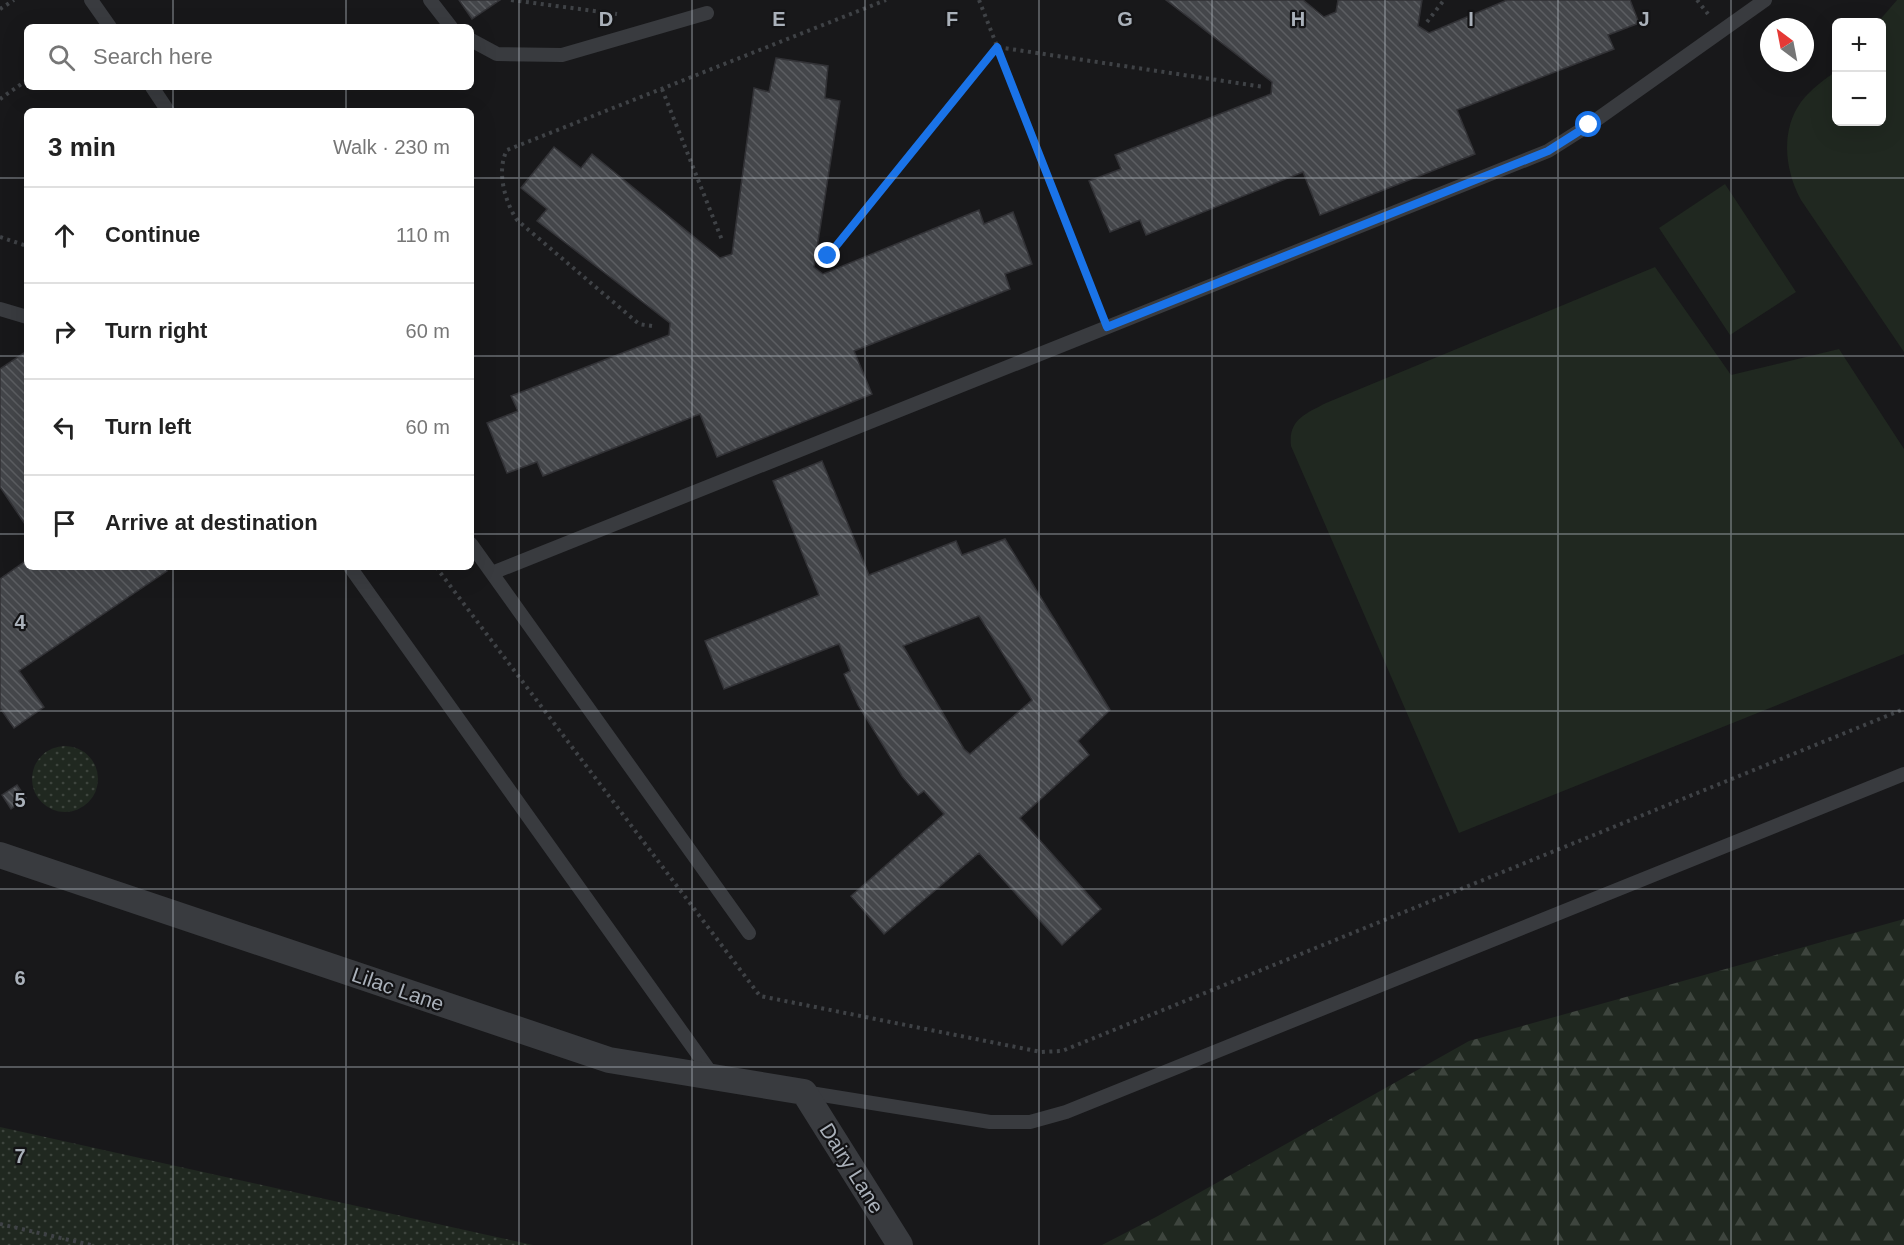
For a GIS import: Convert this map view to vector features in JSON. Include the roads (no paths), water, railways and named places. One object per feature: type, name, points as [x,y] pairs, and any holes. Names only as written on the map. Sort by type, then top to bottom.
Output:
[{"type":"street","name":"Lilac Lane","points":[[0,855],[609,1060],[804,1092]]},
{"type":"street","name":"Dairy Lane","points":[[804,1092],[900,1245]]},
{"type":"lane","points":[[91,0],[108,24]]},
{"type":"lane","points":[[430,0],[449,24]]},
{"type":"lane","points":[[492,573],[1548,151],[1589,125],[1765,0]]},
{"type":"lane","points":[[474,42],[497,54],[562,55],[706,13]]},
{"type":"lane","points":[[154,90],[166,108]]},
{"type":"lane","points":[[0,309],[24,316]]},
{"type":"lane","points":[[474,548],[749,933]]},
{"type":"lane","points":[[352,570],[714,1077]]},
{"type":"lane","points":[[804,1092],[990,1122],[1030,1122],[1066,1112],[1904,774]]}]
